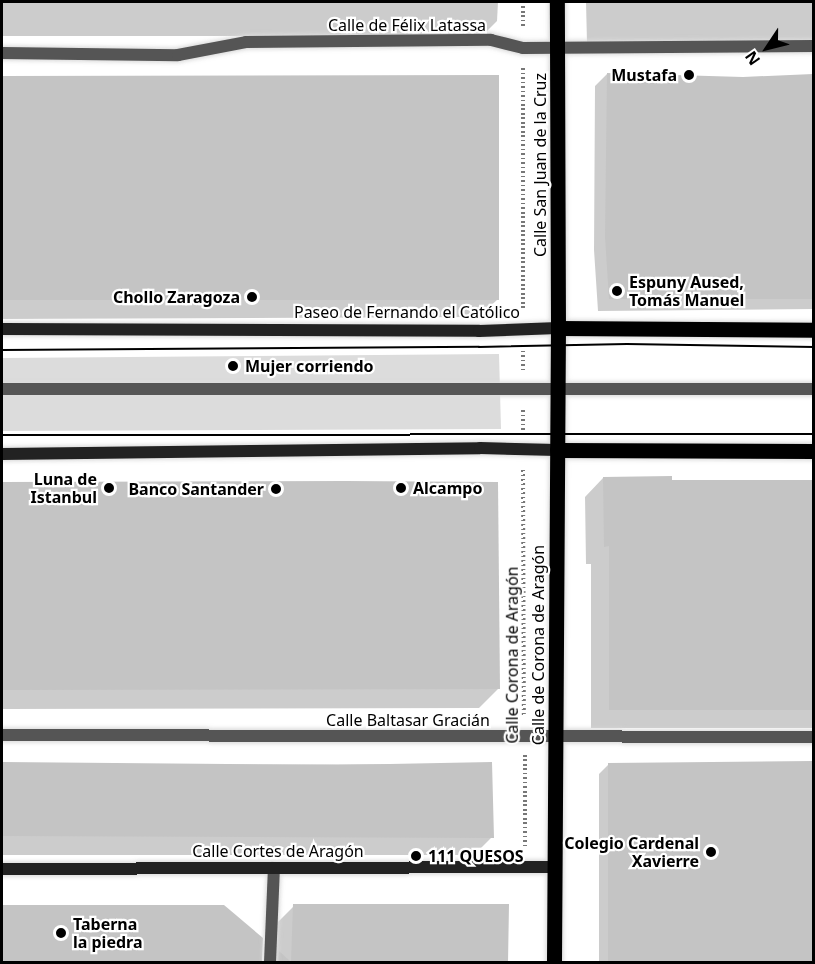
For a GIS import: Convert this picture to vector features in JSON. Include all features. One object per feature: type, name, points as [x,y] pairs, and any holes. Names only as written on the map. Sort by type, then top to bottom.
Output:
[{"type":"main road","name":"Calle San Juan de la Cruz","points":[[557,2],[558,328]]},
{"type":"main road","name":"Calle de Corona de Aragón","points":[[554,963],[558,328]]},
{"type":"main road","name":"Paseo de Fernando el Católico","points":[[2,329],[813,330]]},
{"type":"main road","points":[[2,454],[557,450],[813,452]]},
{"type":"main road","name":"Calle Cortes de Aragón","points":[[2,869],[556,867]]},
{"type":"street","name":"Calle de Félix Latassa","points":[[2,52],[178,55],[246,42],[491,40],[523,48],[813,46]]},
{"type":"street","points":[[2,389],[813,389]]},
{"type":"street","name":"Calle Baltasar Gracián","points":[[2,735],[813,737]]},
{"type":"street","points":[[270,963],[274,868]]},
{"type":"path","name":"Calle San Juan de la Cruz","points":[[523,2],[524,259]]},
{"type":"path","name":"Calle Corona de Aragón","points":[[523,462],[525,848]]},
{"type":"shaded area","points":[[499,354],[501,429],[2,431],[2,358]]},
{"type":"building","points":[[607,73],[743,77],[813,74],[813,299],[609,299],[605,237]]},
{"type":"building","points":[[499,75],[499,300],[2,300],[2,76]]},
{"type":"building","points":[[672,476],[672,480],[813,480],[813,710],[609,710],[609,546],[604,547],[603,477]]},
{"type":"building","points":[[2,482],[498,482],[500,689],[2,690]]},
{"type":"building","name":"Colegio Cardenal Xavierre","points":[[813,761],[813,963],[608,963],[608,763]]},
{"type":"building","points":[[2,762],[338,765],[492,762],[494,838],[2,836]]},
{"type":"building","points":[[293,904],[509,904],[508,963],[278,963],[279,951],[291,962]]},
{"type":"building","points":[[2,905],[224,905],[263,938],[262,963],[2,963]]},
{"type":"tram line","points":[[2,350],[627,344],[814,347]]},
{"type":"tram line","points":[[2,435],[814,434]]},
{"type":"place","name":"Mustafa","points":[[689,75]]},
{"type":"place","name":"Espuny Aused, Tomás Manuel","points":[[617,291]]},
{"type":"place","name":"Chollo Zaragoza","points":[[252,297]]},
{"type":"place","name":"Mujer corriendo","points":[[233,366]]},
{"type":"place","name":"Luna de Istanbul","points":[[109,488]]},
{"type":"place","name":"Alcampo","points":[[401,488]]},
{"type":"place","name":"Banco Santander","points":[[276,489]]},
{"type":"place","name":"Colegio Cardenal Xavierre","points":[[711,852]]},
{"type":"place","name":"111 QUESOS","points":[[416,856]]},
{"type":"place","name":"Taberna la piedra","points":[[61,933]]}]
